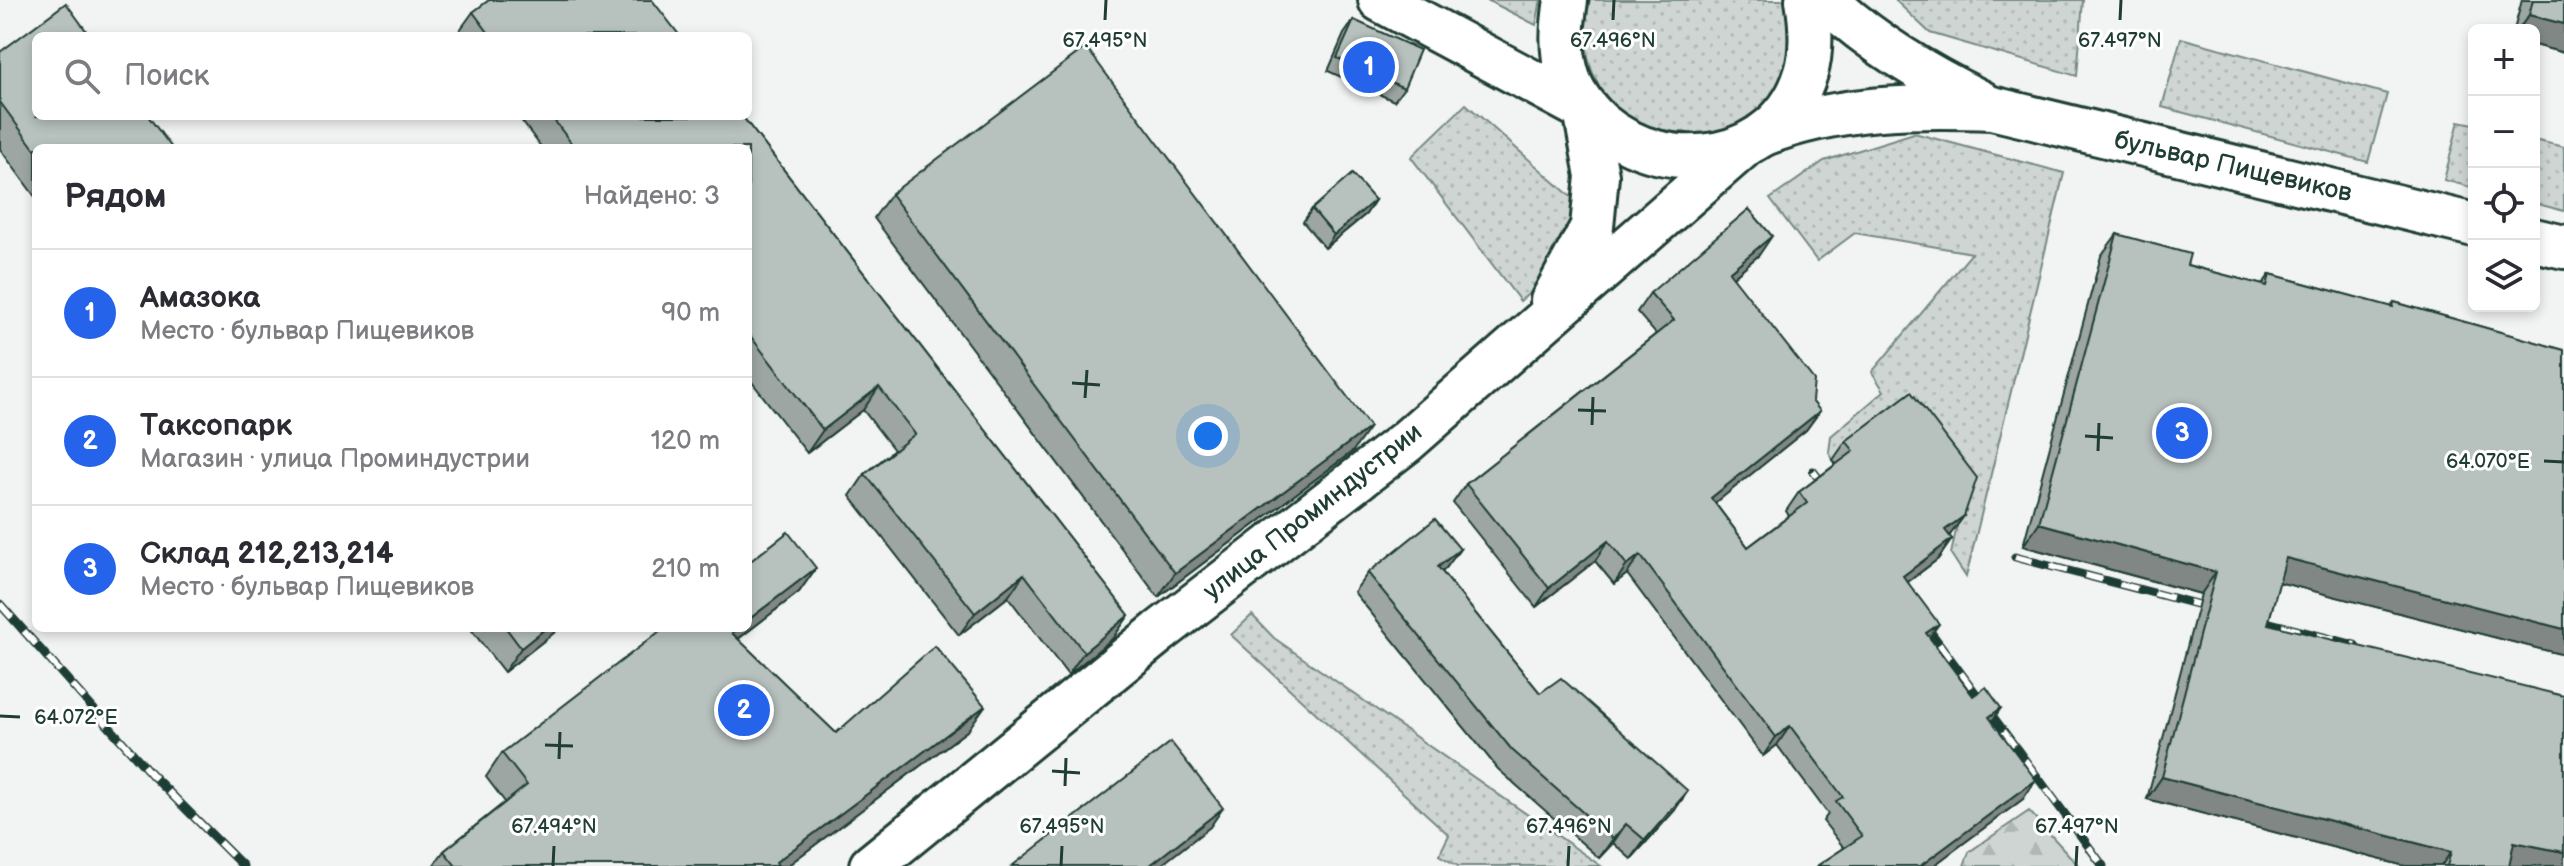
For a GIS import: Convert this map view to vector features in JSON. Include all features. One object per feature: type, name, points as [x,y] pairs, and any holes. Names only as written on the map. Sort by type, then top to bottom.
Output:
[{"type":"main road","name":"бульвар Пищевиков","points":[[1380,0],[1585,110],[1617,137],[1650,151],[1682,156],[1714,155],[1796,122],[1884,107],[1930,105],[1992,108],[2468,224]]},
{"type":"main road","name":"бульвар Пищевиков","points":[[1566,0],[1561,38],[1567,76],[1585,110]]},
{"type":"main road","points":[[1754,140],[1789,107],[1806,74],[1812,37],[1807,0]]},
{"type":"main road","name":"бульвар Пищевиков","points":[[1826,0],[1851,23],[1894,54],[1992,108]]},
{"type":"main road","points":[[1529,336],[1565,280],[1592,227],[1597,176],[1585,110]]},
{"type":"main road","name":"улица Проминдустрии","points":[[871,866],[1159,632],[1400,447],[1754,140]]},
{"type":"main road","points":[[2540,241],[2564,247]]},
{"type":"green space","points":[[1487,0],[1541,0],[1536,25]]},
{"type":"green space","points":[[1590,0],[1787,0],[1792,42],[1776,88],[1747,119],[1710,133],[1670,134],[1633,119],[1603,92],[1587,52]]},
{"type":"green space","points":[[1895,0],[2083,0],[2077,76],[1930,33]]},
{"type":"green space","points":[[2181,38],[2387,94],[2368,162],[2162,107]]},
{"type":"green space","points":[[1466,104],[1577,202],[1574,256],[1520,301],[1411,157]]},
{"type":"green space","points":[[2459,121],[2468,123],[2468,186],[2444,180]]},
{"type":"green space","points":[[1914,133],[2064,173],[1966,577],[1951,554],[1963,497],[1897,411],[1833,460],[1829,452],[1831,436],[1884,391],[1872,372],[1972,253],[1855,233],[1817,261],[1770,199],[1824,161]]},
{"type":"green space","points":[[2540,141],[2564,147],[2564,211],[2540,205]]},
{"type":"green space","points":[[1252,615],[1274,638],[1601,866],[1458,866],[1439,855],[1449,835],[1231,635]]},
{"type":"green space","points":[[2029,811],[2079,866],[1964,866],[1969,852]]},
{"type":"building","points":[[489,0],[652,0],[677,32],[488,32],[473,12]]},
{"type":"building","points":[[2533,0],[2564,0],[2564,24],[2529,15]]},
{"type":"building","points":[[66,3],[87,32],[32,32],[32,120],[151,120],[169,144],[32,146],[0,102],[0,52]]},
{"type":"building","points":[[1354,20],[1420,50],[1404,88],[1337,58]]},
{"type":"building","points":[[1086,47],[1370,427],[1175,573],[891,194]]},
{"type":"building","points":[[554,120],[745,120],[1129,615],[1084,652],[1024,574],[975,613],[865,474],[915,434],[879,387],[823,430],[752,338],[752,144],[572,144]]},
{"type":"building","points":[[1352,174],[1375,200],[1334,235],[1312,209]]},
{"type":"building","points":[[1749,209],[1772,236],[1729,272],[1814,380],[1812,401],[1820,411],[1711,498],[1748,547],[1807,503],[1799,492],[1854,451],[1846,441],[1911,392],[1977,478],[1964,516],[1945,530],[1952,539],[1903,576],[1939,624],[1926,633],[1973,696],[1986,687],[2001,708],[1989,717],[2036,780],[1920,866],[1817,866],[1862,836],[1836,801],[1843,797],[1790,726],[1776,737],[1640,555],[1627,565],[1608,541],[1549,588],[1466,484],[1674,320],[1650,293]]},
{"type":"building","points":[[2117,234],[2190,254],[2187,265],[2267,286],[2270,274],[2393,307],[2394,302],[2564,350],[2564,629],[2286,558],[2268,624],[2564,696],[2564,852],[2514,842],[2509,866],[2447,866],[2451,852],[2162,777],[2216,572],[2039,523]]},
{"type":"building","points":[[1435,519],[1460,549],[1438,567],[1540,693],[1561,678],[1688,791],[1645,840],[1626,824],[1613,839],[1512,750],[1368,573]]},
{"type":"building","points":[[788,532],[816,568],[752,617],[752,560]]},
{"type":"building","points":[[509,632],[541,632],[521,648]]},
{"type":"building","points":[[659,632],[733,632],[836,733],[935,646],[985,706],[776,862],[778,866],[456,866],[444,851],[527,785],[502,753]]},
{"type":"building","points":[[1171,742],[1223,808],[1149,866],[1012,866]]},
{"type":"railway","points":[[1813,471],[1831,495]]},
{"type":"railway","points":[[2015,557],[2219,610]]},
{"type":"railway","points":[[0,604],[152,775],[243,866]]},
{"type":"railway","points":[[1918,615],[2103,866]]},
{"type":"railway","points":[[2247,617],[2355,645]]},
{"type":"place","name":"Амазока","points":[[1369,67]]},
{"type":"place","name":"Склад 212,213,214","points":[[2182,433]]},
{"type":"place","name":"Таксопарк","points":[[744,710]]}]
